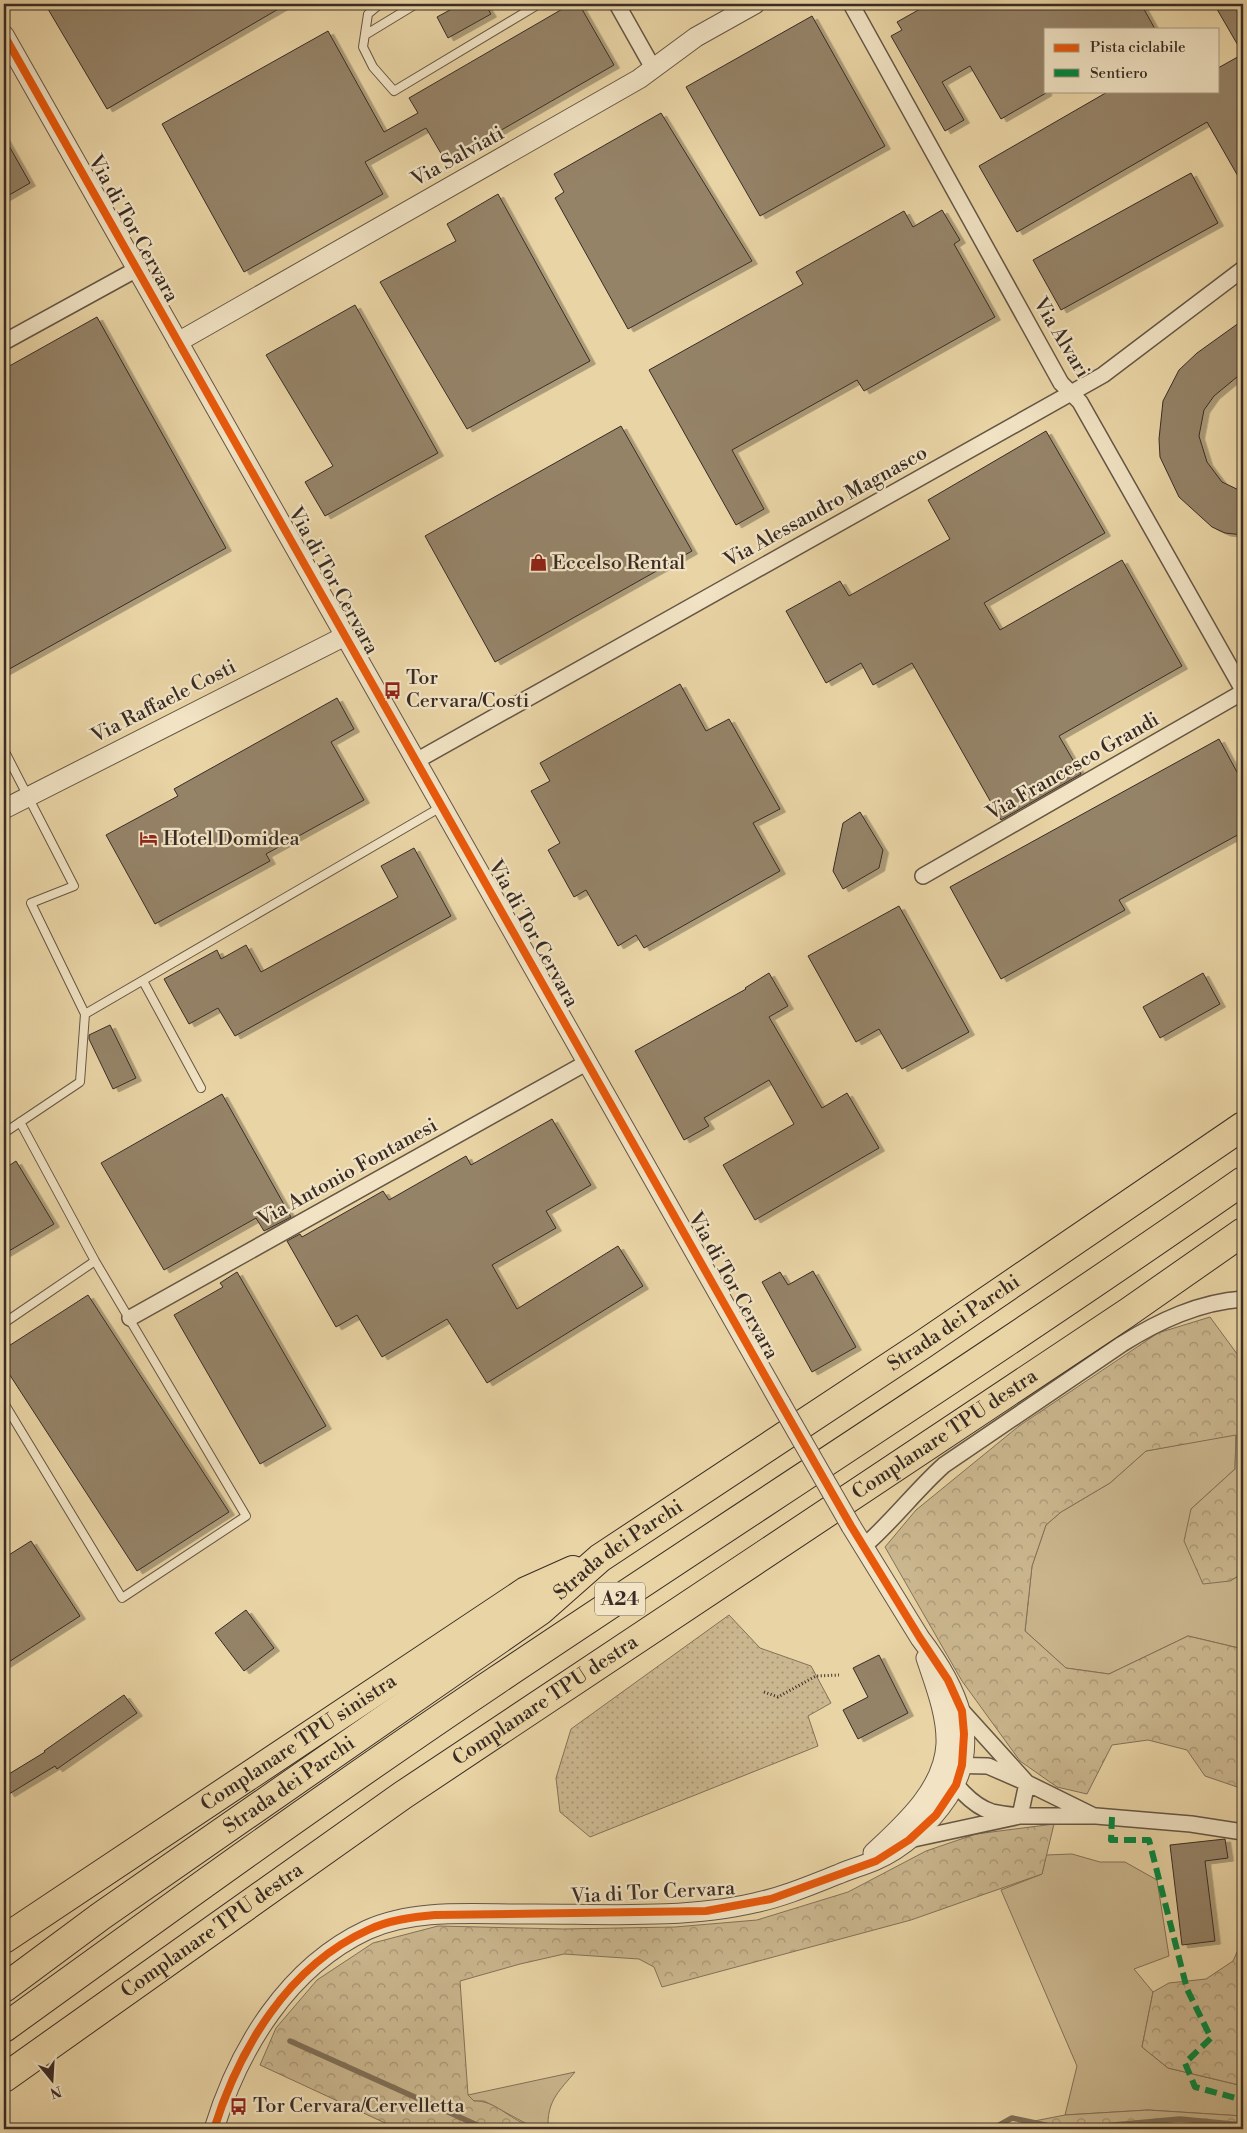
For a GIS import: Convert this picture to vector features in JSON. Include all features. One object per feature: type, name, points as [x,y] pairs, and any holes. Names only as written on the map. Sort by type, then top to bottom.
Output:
[{"type":"highway","name":"Strada dei Parchi","points":[[4,1988],[102,1916],[540,1611],[600,1558],[922,1345],[1243,1126]]},
{"type":"highway","name":"Strada dei Parchi","points":[[4,2028],[267,1839],[494,1682],[1104,1278],[1243,1181]]},
{"type":"highway","name":"Complanare TPU destra","points":[[4,2078],[403,1795],[1127,1313],[1243,1232]]},
{"type":"highway","name":"Complanare TPU sinistra","points":[[4,1939],[526,1591],[600,1558]]},
{"type":"street","points":[[617,4],[653,68]]},
{"type":"street","name":"Via Salviati","points":[[178,342],[639,80],[696,37],[755,4]]},
{"type":"street","name":"Via Alvari","points":[[851,4],[1056,374],[1070,393],[1080,402],[1243,691]]},
{"type":"street","name":"Via di Tor Cervara","points":[[4,35],[443,806],[586,1063],[851,1526],[920,1638],[943,1671],[962,1711],[964,1734],[962,1764],[956,1785],[936,1815],[909,1840],[876,1861],[770,1899],[706,1911],[435,1915],[392,1922],[369,1929],[342,1943],[318,1960],[282,1997],[239,2067],[214,2129]]},
{"type":"street","points":[[4,342],[137,269]]},
{"type":"street","name":"Via Alessandro Magnasco","points":[[416,761],[1103,375],[1243,269]]},
{"type":"street","name":"Via Raffaele Costi","points":[[4,809],[345,636]]},
{"type":"street","name":"Via Francesco Grandi","points":[[923,876],[1243,691]]},
{"type":"street","name":"Via Antonio Fontanesi","points":[[130,1318],[586,1063]]},
{"type":"street","points":[[864,1546],[887,1526],[924,1483],[944,1465],[1122,1344],[1150,1327],[1192,1309],[1225,1300],[1243,1299]]},
{"type":"street","name":"Via di Tor Cervara","points":[[842,1873],[872,1852],[902,1825],[931,1788],[941,1765],[946,1745],[945,1730],[940,1704],[920,1638]]},
{"type":"street","points":[[962,1711],[1028,1783]]},
{"type":"street","points":[[941,1765],[988,1766],[1096,1816]]},
{"type":"street","points":[[941,1765],[956,1785],[972,1801],[991,1812],[1020,1816],[1096,1816],[1191,1824],[1243,1832]]},
{"type":"street","points":[[1020,1816],[1028,1783]]},
{"type":"street","points":[[909,1840],[1020,1816]]},
{"type":"lane","points":[[380,4],[368,14],[363,47],[373,67],[394,91],[539,4]]},
{"type":"lane","points":[[365,35],[416,4]]},
{"type":"lane","points":[[4,750],[74,886],[31,903],[85,1014],[80,1082],[4,1133]]},
{"type":"lane","points":[[85,1014],[443,806]]},
{"type":"lane","points":[[143,981],[201,1088]]},
{"type":"lane","points":[[4,1403],[122,1598],[246,1516],[95,1260],[20,1122]]},
{"type":"lane","points":[[4,1323],[95,1260]]},
{"type":"path","points":[[764,1692],[778,1697],[816,1676],[839,1675]]},
{"type":"green space","points":[[1210,1317],[1243,1362],[1243,1573],[1230,1581],[1203,1584],[1184,1541],[1191,1509],[1235,1469],[1236,1435],[1146,1451],[1110,1483],[1061,1512],[1046,1525],[1032,1566],[1025,1631],[1066,1668],[1109,1674],[1188,1636],[1243,1649],[1243,1789],[1205,1776],[1187,1750],[1148,1740],[1112,1745],[1087,1794],[1057,1787],[1020,1761],[962,1681],[885,1547],[916,1510],[1019,1426],[1158,1333]]},
{"type":"green space","points":[[1236,1434],[1235,1469],[1191,1509],[1230,1581],[1243,1573],[1243,1649],[1188,1636],[1109,1674],[1066,1668],[1025,1631],[1032,1566],[1046,1525],[1061,1512],[1110,1483],[1146,1451]]},
{"type":"green space","points":[[729,1615],[760,1648],[811,1666],[831,1703],[808,1716],[818,1746],[590,1837],[560,1812],[556,1778],[571,1729]]},
{"type":"green space","points":[[1054,1824],[1042,1874],[911,1920],[662,1987],[654,1967],[639,1959],[564,1954],[460,1981],[468,2095],[474,2101],[489,2103],[528,2125],[545,2125],[555,2129],[398,2129],[260,2065],[276,2028],[317,1980],[373,1943],[438,1926],[563,1929],[675,1927],[757,1920],[848,1892],[926,1851],[976,1834]]},
{"type":"green space","points":[[1072,1854],[1100,1862],[1125,1862],[1157,1880],[1169,1956],[1134,1969],[1153,1992],[1142,2047],[1168,2068],[1243,2086],[1243,2116],[1148,2110],[1065,2115],[1077,2066],[1001,1890],[1042,1874],[1046,1855]]},
{"type":"green space","points":[[1243,1939],[1243,2086],[1168,2068],[1142,2047],[1153,1992],[1169,1983],[1206,1979],[1233,1961]]},
{"type":"green space","points":[[575,2072],[553,2102],[550,2108],[548,2124],[529,2125],[484,2101],[474,2101],[468,2095]]},
{"type":"green space","points":[[1148,2110],[1243,2116],[1243,2129],[993,2129],[1065,2115]]},
{"type":"building","points":[[45,4],[287,4],[107,109]]},
{"type":"building","points":[[461,4],[485,4],[491,14],[448,38],[437,17]]},
{"type":"building","points":[[571,4],[579,4],[614,65],[446,162],[426,128],[365,162],[383,194],[244,272],[162,124],[328,31],[384,132],[418,113],[409,98]]},
{"type":"building","points":[[929,4],[1141,4],[1154,28],[1044,28],[1044,92],[1046,93],[1001,119],[970,66],[942,82],[964,120],[945,131],[891,36],[902,30],[897,22]]},
{"type":"building","points":[[1214,4],[1243,4],[1243,54]]},
{"type":"building","points":[[812,16],[885,146],[760,216],[686,87]]},
{"type":"building","points":[[1243,54],[1243,185],[1207,122],[1017,232],[979,166],[1107,92],[1220,92],[1220,67]]},
{"type":"building","points":[[661,113],[752,261],[628,329],[555,198],[564,192],[554,174]]},
{"type":"building","points":[[4,137],[30,183],[4,198]]},
{"type":"building","points":[[1191,173],[1218,223],[1061,310],[1033,260]]},
{"type":"building","points":[[498,194],[590,361],[467,429],[380,282],[456,241],[447,224]]},
{"type":"building","points":[[942,210],[960,240],[954,244],[995,317],[864,391],[857,380],[732,450],[764,509],[736,525],[649,370],[803,284],[796,272],[904,211],[913,227]]},
{"type":"building","points":[[355,305],[438,453],[325,516],[305,482],[333,466],[266,355]]},
{"type":"building","points":[[97,317],[226,548],[4,672],[4,369]]},
{"type":"building","points":[[1243,320],[1243,372],[1214,396],[1204,410],[1199,436],[1207,462],[1222,482],[1243,492],[1243,535],[1225,533],[1212,527],[1179,497],[1160,457],[1159,439],[1163,401],[1179,370],[1197,353]]},
{"type":"building","points":[[621,426],[692,551],[495,662],[425,536]]},
{"type":"building","points":[[1046,431],[1105,533],[984,603],[1000,630],[1122,560],[1182,666],[1059,736],[1081,774],[1001,820],[912,663],[873,685],[861,663],[826,683],[786,611],[840,581],[849,596],[950,539],[928,500]]},
{"type":"building","points":[[680,684],[706,731],[729,719],[780,809],[753,823],[780,871],[644,948],[636,935],[618,946],[586,890],[574,897],[548,850],[560,843],[531,791],[550,781],[540,763]]},
{"type":"building","points":[[337,698],[354,729],[331,742],[364,800],[266,854],[270,861],[155,924],[106,835],[178,796],[174,789]]},
{"type":"building","points":[[1219,739],[1243,783],[1243,832],[1119,900],[1125,910],[1001,979],[950,887]]},
{"type":"building","points":[[860,812],[883,850],[879,868],[843,889],[833,871],[843,823]]},
{"type":"building","points":[[414,848],[451,916],[235,1036],[218,1008],[189,1024],[164,979],[217,950],[221,959],[246,945],[261,972],[398,897],[381,866]]},
{"type":"building","points":[[899,906],[969,1032],[902,1069],[879,1029],[856,1042],[808,956]]},
{"type":"building","points":[[769,973],[788,1006],[769,1017],[822,1108],[847,1093],[879,1148],[755,1220],[723,1165],[794,1124],[769,1080],[704,1118],[709,1126],[684,1140],[635,1051],[746,989]]},
{"type":"building","points":[[1203,973],[1220,1004],[1160,1038],[1143,1007]]},
{"type":"building","points":[[110,1025],[136,1078],[113,1089],[89,1039],[89,1035]]},
{"type":"building","points":[[222,1094],[291,1217],[264,1231],[256,1218],[164,1270],[101,1163]]},
{"type":"building","points":[[552,1119],[591,1185],[546,1211],[556,1228],[492,1265],[517,1309],[618,1246],[643,1286],[487,1383],[447,1319],[382,1357],[357,1315],[336,1327],[287,1241],[300,1234],[302,1237],[383,1191],[389,1200],[466,1156],[471,1165]]},
{"type":"building","points":[[16,1161],[54,1224],[4,1254],[4,1169]]},
{"type":"building","points":[[813,1271],[856,1347],[812,1372],[762,1282],[780,1272],[788,1285]]},
{"type":"building","points":[[237,1272],[326,1426],[260,1464],[174,1315],[223,1287],[220,1283]]},
{"type":"building","points":[[88,1295],[229,1512],[137,1571],[4,1366],[4,1349]]},
{"type":"building","points":[[31,1541],[80,1616],[4,1665],[4,1558]]},
{"type":"building","points":[[246,1610],[274,1648],[244,1671],[215,1633]]},
{"type":"building","points":[[879,1655],[908,1713],[858,1739],[843,1710],[868,1697],[853,1668]]},
{"type":"building","points":[[124,1695],[137,1713],[57,1769],[55,1766],[9,1794],[4,1786],[4,1777],[45,1752]]},
{"type":"building","points":[[1225,1839],[1228,1858],[1205,1861],[1215,1941],[1182,1945],[1170,1845]]},
{"type":"waterway","points":[[290,2041],[486,2129]]},
{"type":"waterway","points":[[992,2129],[1012,2118],[1064,2129]]},
{"type":"waterway","points":[[1069,2129],[1180,2119],[1243,2125]]},
{"type":"marked path","points":[[1112,1817],[1111,1840],[1149,1840],[1187,1989],[1211,2038],[1185,2063],[1195,2087],[1243,2100]]},
{"type":"cycle path","points":[[4,35],[781,1404],[851,1526],[948,1680],[962,1711],[964,1734],[962,1765],[956,1785],[936,1815],[909,1840],[876,1861],[771,1899],[706,1911],[435,1915],[393,1921],[368,1930],[339,1946],[314,1965],[270,2013],[237,2069],[214,2129]]},
{"type":"place","name":"Eccelso Rental","points":[[538,563]]},
{"type":"place","name":"Tor Cervara/Costi","points":[[392,690]]},
{"type":"place","name":"Hotel Domidea","points":[[149,839]]},
{"type":"place","name":"Tor Cervara/Cervelletta","points":[[239,2106]]}]
